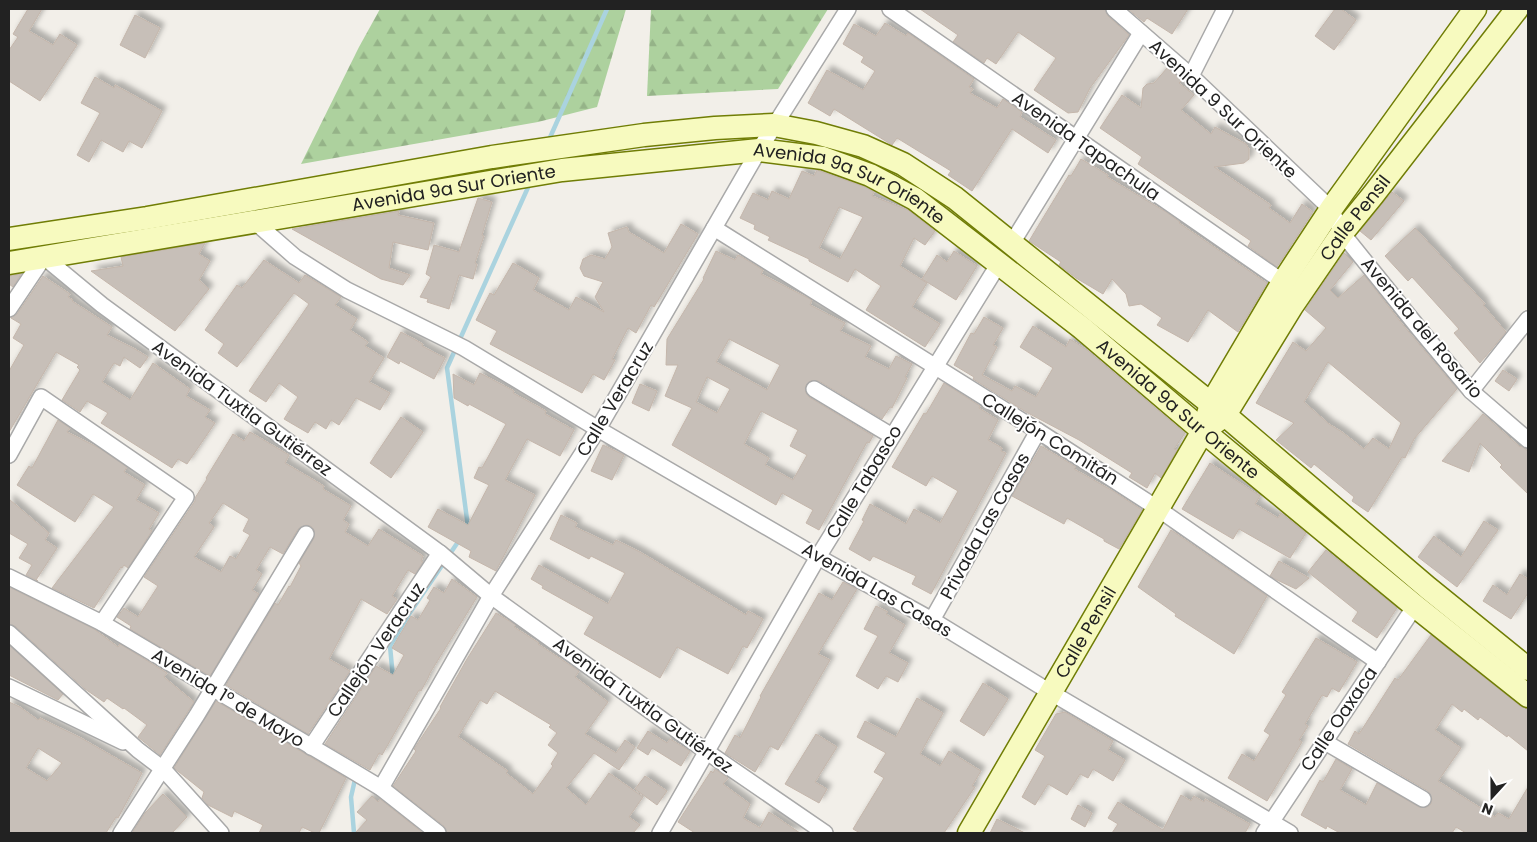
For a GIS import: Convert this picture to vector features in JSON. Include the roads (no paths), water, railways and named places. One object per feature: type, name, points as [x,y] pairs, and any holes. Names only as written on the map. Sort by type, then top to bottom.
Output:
[{"type":"main road","name":"Calle Pensil","points":[[1218,409],[1283,282],[1331,209],[1475,9]]},
{"type":"main road","name":"Calle Pensil","points":[[969,833],[1203,431],[1342,233],[1517,9]]},
{"type":"main road","name":"Avenida 9a Sur Oriente","points":[[9,264],[44,257],[149,229],[492,157],[564,145],[715,128],[774,125],[816,133],[863,146],[903,164],[955,198],[1218,409],[1428,588],[1528,669]]},
{"type":"main road","name":"Avenida 9a Sur Oriente","points":[[9,239],[255,222],[562,170],[759,150],[823,158],[870,175],[915,199],[1082,328],[1203,431],[1415,606],[1528,696]]},
{"type":"street","name":"Calle Veracruz","points":[[381,788],[491,596],[598,429],[759,150],[848,9]]},
{"type":"street","name":"Avenida Tapachula","points":[[890,9],[1283,282]]},
{"type":"street","name":"Avenida 9 Sur Oriente","points":[[1114,9],[1191,76],[1331,209]]},
{"type":"street","points":[[1191,76],[1225,9]]},
{"type":"street","points":[[1012,243],[1141,33]]},
{"type":"street","name":"Avenida del Rosario","points":[[1331,209],[1342,233],[1471,391],[1528,440]]},
{"type":"street","name":"Avenida Las Casas","points":[[255,222],[295,257],[347,290],[464,348],[598,429],[818,557],[932,620],[1268,828],[1290,833]]},
{"type":"street","name":"Callejón Comitán","points":[[714,228],[1038,431],[1157,508],[1378,662]]},
{"type":"street","points":[[9,310],[44,257]]},
{"type":"street","name":"Avenida Tuxtla Gutiérrez","points":[[44,257],[102,305],[442,555],[491,596],[707,752],[825,833]]},
{"type":"street","name":"Calle Tabasco","points":[[660,833],[818,557],[998,264]]},
{"type":"street","points":[[1471,391],[1528,319]]},
{"type":"street","points":[[814,389],[892,436]]},
{"type":"street","points":[[9,455],[41,397],[186,496],[102,623]]},
{"type":"street","name":"Privada Las Casas","points":[[932,620],[1038,431]]},
{"type":"street","points":[[121,833],[163,770],[306,534]]},
{"type":"street","name":"Callejón Veracruz","points":[[312,747],[442,555]]},
{"type":"street","name":"Avenida 1º de Mayo","points":[[9,577],[102,623],[368,779],[438,833]]},
{"type":"street","name":"Calle Oaxaca","points":[[1268,828],[1415,606]]},
{"type":"street","points":[[9,632],[138,750],[163,770],[221,833]]},
{"type":"street","points":[[9,687],[138,750]]},
{"type":"street","points":[[1325,742],[1423,799]]},
{"type":"waterway","points":[[548,142],[607,9]]},
{"type":"waterway","points":[[467,529],[447,368],[530,183]]},
{"type":"waterway","points":[[393,678],[390,646],[409,614],[460,539]]},
{"type":"waterway","points":[[354,833],[351,797],[356,775]]}]
